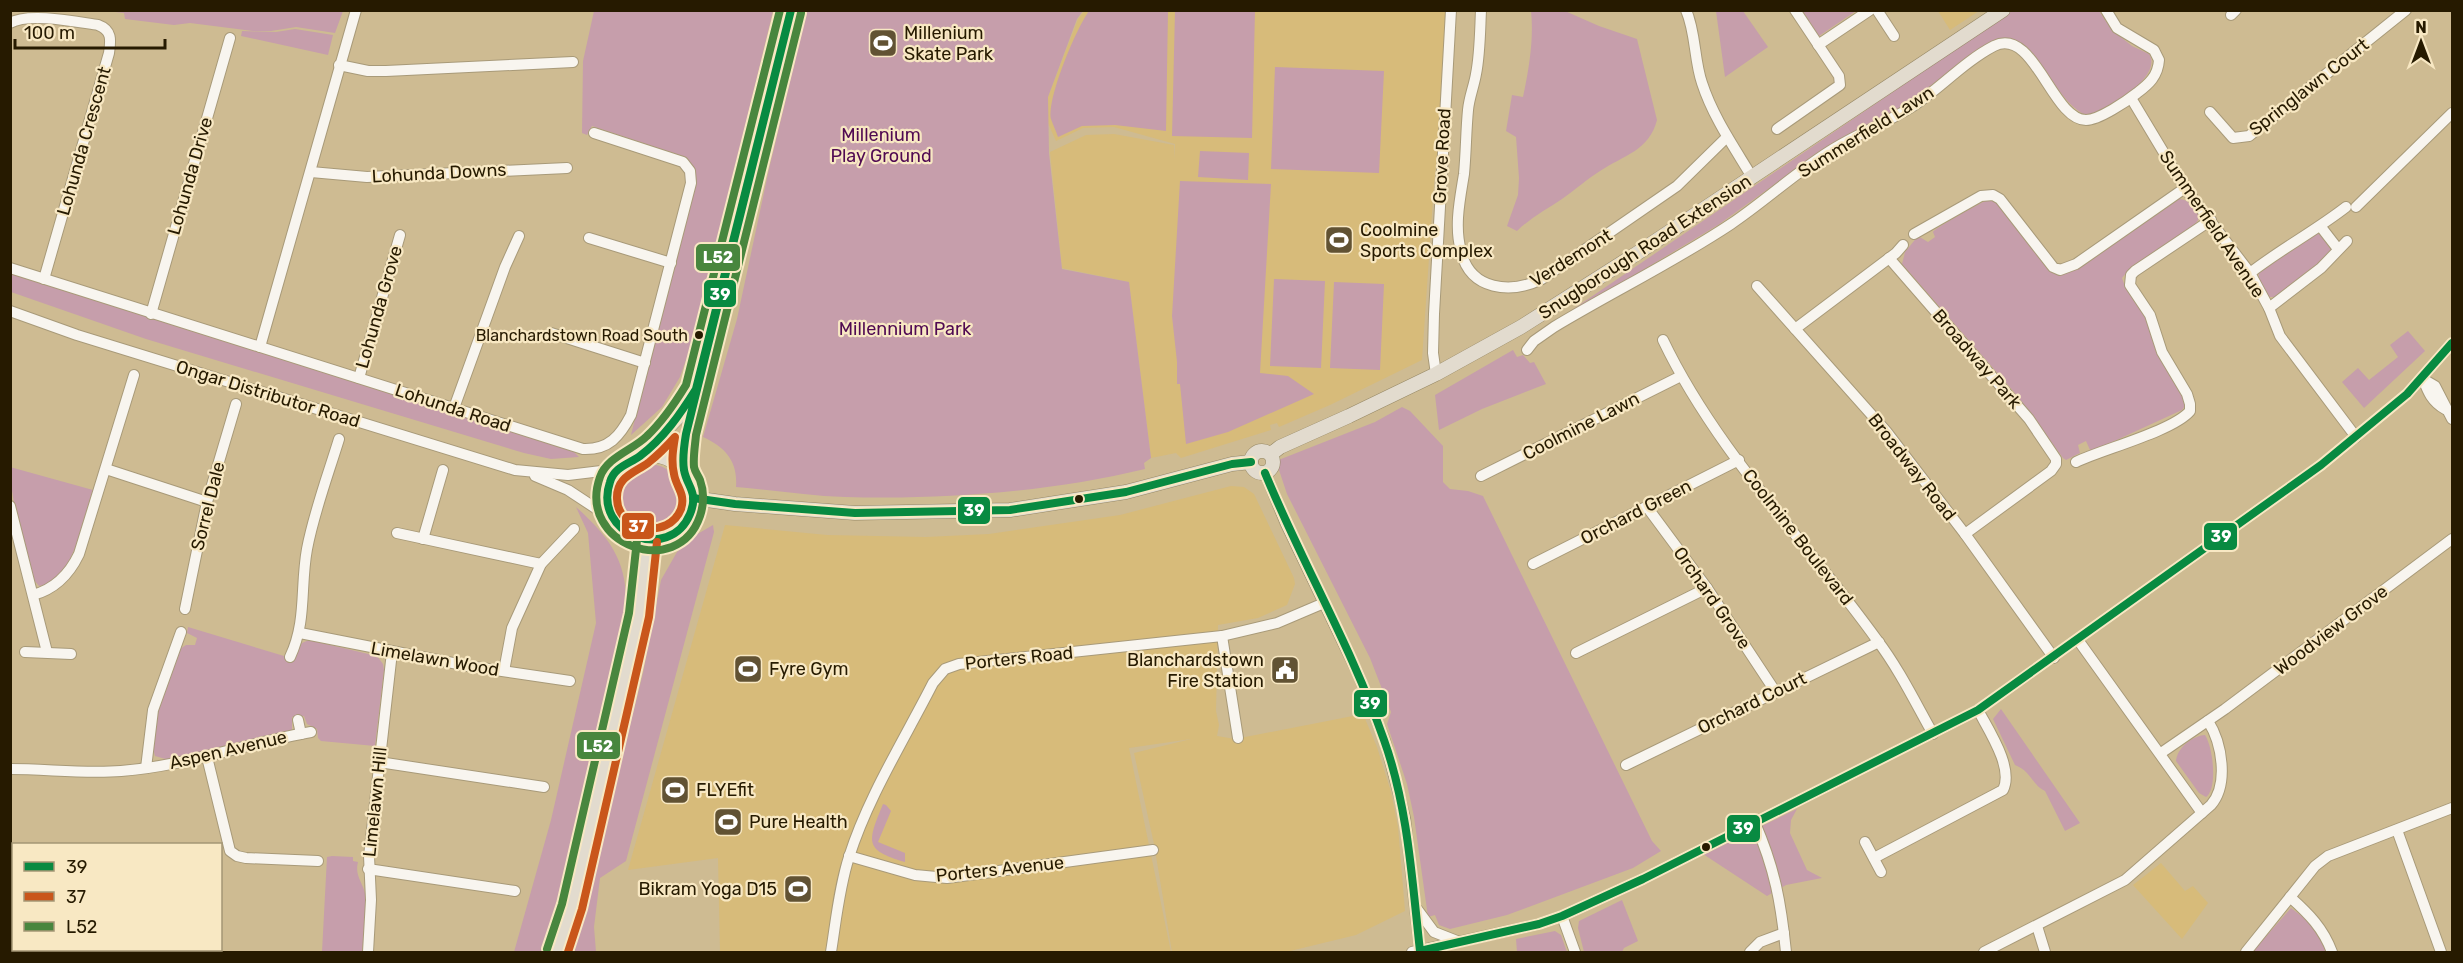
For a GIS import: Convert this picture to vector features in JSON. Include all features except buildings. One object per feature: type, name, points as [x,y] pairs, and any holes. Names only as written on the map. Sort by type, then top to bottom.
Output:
[{"type":"main road","points":[[684,471],[689,417],[791,10]]},
{"type":"main road","name":"Snugborough Road Extension","points":[[1271,454],[1280,447],[1436,374],[1521,327],[2003,10]]},
{"type":"main road","points":[[640,456],[677,418],[696,389]]},
{"type":"main road","points":[[1261,450],[1271,454],[1274,460],[1273,466],[1265,473],[1254,469],[1251,462],[1252,456],[1261,450]]},
{"type":"main road","points":[[653,455],[665,458],[684,471],[690,482],[693,498],[688,518],[681,528],[671,536],[647,541],[627,534],[612,519],[608,506],[607,493],[610,480],[618,469],[628,461],[640,456],[653,455]]},
{"type":"main road","points":[[693,498],[735,504],[855,513],[1010,510],[1074,502],[1126,492],[1232,464],[1251,462]]},
{"type":"main road","points":[[558,952],[566,929],[639,615],[647,541]]},
{"type":"main road","points":[[564,952],[566,929]]},
{"type":"street","points":[[260,346],[356,10]]},
{"type":"street","name":"Grove Road","points":[[1436,374],[1433,353],[1436,279],[1451,10]]},
{"type":"street","name":"Verdemont","points":[[1481,10],[1478,64],[1468,108],[1464,172],[1458,211],[1460,248],[1466,265],[1476,278],[1505,289],[1528,286],[1542,279],[1667,193],[1727,136]]},
{"type":"street","points":[[1686,10],[1701,82],[1727,136],[1752,177]]},
{"type":"street","points":[[1777,129],[1840,85],[1839,76],[1796,10]]},
{"type":"street","points":[[1818,45],[1870,10]]},
{"type":"street","points":[[1876,10],[1894,36]]},
{"type":"street","points":[[2106,10],[2117,28],[2154,50],[2158,60],[2153,80],[2131,98]]},
{"type":"street","name":"Springlawn Court","points":[[2210,112],[2228,135],[2238,138],[2249,136],[2406,10]]},
{"type":"street","name":"Lohunda Crescent","points":[[10,23],[22,19],[35,19],[98,25],[107,30],[110,38],[109,53],[44,279]]},
{"type":"street","name":"Lohunda Drive","points":[[151,314],[230,38]]},
{"type":"street","name":"Summerfield Lawn","points":[[1527,350],[1533,340],[1733,223],[1832,150],[1911,107],[1979,55],[2001,43],[2009,43],[2032,62],[2066,108],[2081,120],[2094,119],[2131,98]]},
{"type":"street","points":[[339,65],[368,71],[573,62]]},
{"type":"street","name":"Summerfield Avenue","points":[[2131,98],[2185,188],[2250,273],[2269,308],[2280,336],[2356,437]]},
{"type":"street","points":[[2250,273],[2274,254],[2351,207],[2452,114]]},
{"type":"street","name":"Lohunda Road","points":[[10,268],[583,449],[595,450],[607,446],[621,433],[631,415],[691,183],[690,171],[683,162],[594,133]]},
{"type":"street","name":"Lohunda Downs","points":[[311,172],[367,177],[567,168]]},
{"type":"street","points":[[1914,234],[1981,196],[1993,195],[2000,199],[2053,267],[2060,270],[2076,264],[2185,188]]},
{"type":"street","points":[[2076,462],[2139,438],[2181,418],[2190,411],[2187,394],[2167,362],[2150,315],[2130,285],[2130,280],[2135,271],[2211,220]]},
{"type":"street","points":[[2269,308],[2321,268],[2342,245],[2321,227]]},
{"type":"street","name":"Lohunda Grove","points":[[358,378],[400,235]]},
{"type":"street","points":[[454,408],[505,267],[519,236]]},
{"type":"street","points":[[589,238],[671,263]]},
{"type":"street","points":[[1795,329],[1903,245]]},
{"type":"street","name":"Broadway Park","points":[[1889,258],[2029,419],[2050,449],[2056,464],[2051,471],[1965,534]]},
{"type":"street","name":"Broadway Road","points":[[1757,286],[1886,431],[1965,534],[2054,658]]},
{"type":"street","name":"Ongar Distributor Road","points":[[10,311],[77,335],[526,472],[568,490],[612,519]]},
{"type":"street","points":[[551,333],[645,363]]},
{"type":"street","name":"Coolmine Boulevard","points":[[1664,340],[1681,376],[1739,460],[1879,642],[1907,686],[1933,734]]},
{"type":"street","points":[[1265,473],[1359,674],[1389,752],[1405,818],[1416,906],[1417,952],[1562,916],[1755,823],[1978,710],[2294,485],[2356,437],[2423,379],[2452,343]]},
{"type":"street","points":[[33,595],[51,588],[74,565],[134,375]]},
{"type":"street","name":"Coolmine Lawn","points":[[1481,476],[1681,376]]},
{"type":"street","points":[[2423,379],[2434,401],[2445,409],[2452,419]]},
{"type":"street","name":"Sorrel Dale","points":[[185,609],[207,502],[236,404]]},
{"type":"street","points":[[290,657],[300,633],[308,549],[339,439]]},
{"type":"street","name":"Orchard Green","points":[[1533,564],[1739,460]]},
{"type":"street","points":[[106,469],[207,502]]},
{"type":"street","name":"Ongar Distributor Road","points":[[526,472],[568,475],[618,469]]},
{"type":"street","points":[[423,539],[443,470]]},
{"type":"street","points":[[10,506],[47,652]]},
{"type":"street","name":"Orchard Grove","points":[[1647,507],[1707,588],[1775,691]]},
{"type":"street","points":[[504,672],[512,628],[541,564],[574,529]]},
{"type":"street","points":[[397,533],[541,564]]},
{"type":"street","name":"Woodview Grove","points":[[2161,753],[2208,721],[2452,539]]},
{"type":"street","points":[[1576,653],[1707,588]]},
{"type":"street","name":"Porters Road","points":[[831,952],[842,881],[849,856],[890,766],[933,683],[945,669],[959,664],[1222,636],[1256,630],[1324,603]]},
{"type":"street","name":"Aspen Avenue","points":[[146,768],[153,710],[182,632]]},
{"type":"street","name":"Limelawn Wood","points":[[300,633],[504,672],[570,681]]},
{"type":"street","points":[[1222,636],[1238,738]]},
{"type":"street","points":[[2078,640],[2202,813]]},
{"type":"street","name":"Orchard Court","points":[[1626,765],[1879,642]]},
{"type":"street","points":[[25,652],[71,654]]},
{"type":"street","name":"Limelawn Hill","points":[[368,952],[371,900],[368,869],[392,652]]},
{"type":"street","points":[[1874,858],[2003,790],[2007,779],[2004,764],[1978,710]]},
{"type":"street","name":"Aspen Avenue","points":[[10,769],[100,772],[146,768],[207,757],[306,733],[298,720]]},
{"type":"street","points":[[1984,952],[2125,880],[2202,813],[2216,798],[2221,788],[2217,745],[2214,731],[2208,721]]},
{"type":"street","points":[[207,757],[230,850],[237,856],[246,858],[318,861]]},
{"type":"street","points":[[379,762],[544,787]]},
{"type":"street","points":[[2246,952],[2315,866],[2328,856],[2452,808]]},
{"type":"street","points":[[1755,823],[1775,875],[1786,952]]},
{"type":"street","points":[[2397,830],[2441,952]]},
{"type":"street","points":[[1865,842],[1881,872]]},
{"type":"street","name":"Porters Avenue","points":[[849,856],[907,873],[947,878],[1153,850]]},
{"type":"street","points":[[368,869],[515,891]]},
{"type":"street","points":[[2290,897],[2322,930],[2332,952]]},
{"type":"street","points":[[1416,906],[1434,932],[1458,941]]},
{"type":"street","points":[[1562,916],[1575,952]]},
{"type":"street","points":[[2037,926],[2045,952]]},
{"type":"street","points":[[1750,952],[1760,942],[1784,933]]},
{"type":"shaded area","points":[[1084,11],[1446,11],[1446,67],[1434,184],[1422,360],[1279,427],[1277,423],[1270,425],[1271,430],[1181,458],[1176,453],[1151,458],[1129,282],[1062,268],[1050,152],[1086,135],[1114,134],[1174,145],[1174,159],[1175,144],[1114,127],[1083,128],[1056,141],[1047,121],[1048,97],[1078,19]]},
{"type":"shaded area","points":[[1938,11],[1979,11],[1950,30]]},
{"type":"shaded area","points":[[1231,486],[1244,487],[1254,494],[1295,584],[1287,605],[1258,618],[1218,625],[1216,711],[1219,725],[1217,736],[1235,739],[1363,714],[1377,747],[1391,792],[1398,827],[1405,911],[1356,935],[1286,952],[1172,952],[1154,844],[1134,753],[1191,739],[1129,748],[1171,952],[720,952],[718,858],[628,870],[725,525],[827,535],[926,537],[989,534],[1120,515]]},
{"type":"shaded area","points":[[2161,863],[2185,891],[2193,886],[2208,903],[2182,939],[2133,885]]},
{"type":"green space","points":[[343,10],[335,33],[296,27],[253,31],[190,23],[174,25],[125,19],[124,13],[106,11]]},
{"type":"green space","points":[[1805,10],[1856,11],[1819,36],[1803,12]]},
{"type":"green space","points":[[594,11],[773,11],[694,337],[680,377],[662,407],[631,435],[695,175],[688,161],[682,156],[592,126],[587,135],[582,133],[583,61]]},
{"type":"green space","name":"Millennium Park","points":[[807,11],[1083,11],[1077,19],[1048,97],[1049,153],[1062,269],[1129,282],[1151,458],[1144,463],[1145,469],[1072,484],[958,496],[845,497],[736,487],[732,462],[724,450],[703,437],[737,319],[769,169]]},
{"type":"green space","points":[[1089,11],[1168,11],[1166,131],[1115,125],[1082,126],[1058,137],[1051,119],[1053,96],[1070,48]]},
{"type":"green space","points":[[1175,11],[1255,11],[1252,138],[1172,136]]},
{"type":"green space","points":[[1531,11],[1565,11],[1637,39],[1657,120],[1642,146],[1595,174],[1517,231],[1507,226],[1518,195],[1519,178],[1516,137],[1506,131],[1512,95],[1523,97],[1530,54]]},
{"type":"green space","points":[[1716,11],[1743,11],[1768,47],[1725,77]]},
{"type":"green space","points":[[2012,11],[2099,11],[2112,30],[2132,46],[2149,54],[2151,63],[2148,72],[2141,82],[2120,100],[2089,116],[2076,109],[2064,97],[2033,55],[2021,44],[2008,39],[1993,41],[1898,109],[1806,162],[1718,225],[1538,333]]},
{"type":"green space","points":[[295,29],[333,35],[328,55],[241,36],[242,31],[276,32]]},
{"type":"green space","points":[[1275,67],[1384,71],[1379,173],[1271,169]]},
{"type":"green space","points":[[1200,151],[1249,153],[1248,180],[1198,177]]},
{"type":"green space","points":[[1180,181],[1271,184],[1260,373],[1288,376],[1314,394],[1228,432],[1186,444],[1180,384],[1177,384],[1172,316]]},
{"type":"green space","points":[[1992,198],[2051,272],[2065,274],[2177,199],[2185,200],[2194,207],[2200,217],[2194,226],[2128,271],[2122,278],[2130,294],[2148,318],[2164,349],[2182,395],[2185,406],[2182,410],[2097,449],[2090,450],[2086,441],[2078,445],[2080,453],[2066,460],[2063,458],[2014,392],[1902,264],[1905,252],[1918,236],[1928,242],[1935,237],[1933,232],[1936,229]]},
{"type":"green space","points":[[2316,233],[2321,235],[2331,250],[2328,257],[2277,297],[2269,297],[2261,287],[2259,279],[2262,267]]},
{"type":"green space","points":[[11,274],[523,435],[574,452],[579,457],[551,459],[524,453],[146,339],[11,292]]},
{"type":"green space","points":[[1274,279],[1325,281],[1321,368],[1270,366]]},
{"type":"green space","points":[[1334,282],[1384,284],[1380,370],[1330,368]]},
{"type":"green space","points":[[2408,331],[2425,351],[2364,408],[2342,382],[2358,368],[2369,380],[2398,357],[2390,345]]},
{"type":"green space","points":[[1513,350],[1517,357],[1523,355],[1530,363],[1534,362],[1546,384],[1482,409],[1439,430],[1435,395]]},
{"type":"green space","points":[[1402,407],[1410,411],[1443,446],[1443,482],[1450,489],[1483,496],[1652,841],[1661,851],[1633,868],[1507,915],[1450,929],[1439,925],[1435,915],[1428,917],[1407,784],[1387,724],[1391,712],[1370,658],[1287,494],[1276,461],[1375,422]]},
{"type":"green space","points":[[649,464],[662,467],[672,474],[679,484],[682,497],[679,510],[672,520],[662,527],[649,530],[636,527],[626,520],[619,510],[616,497],[619,484],[626,474],[636,467]]},
{"type":"green space","points":[[10,467],[93,490],[75,547],[60,574],[50,583],[39,586],[34,580],[15,510]]},
{"type":"green space","points":[[576,507],[601,532],[618,558],[623,572],[626,605],[619,655],[620,674],[553,952],[514,952],[551,820],[596,623],[588,533]]},
{"type":"green space","points":[[713,525],[714,532],[626,861],[600,878],[594,927],[596,952],[574,952],[643,673],[661,580],[677,552],[694,536]]},
{"type":"green space","points":[[188,627],[294,659],[302,643],[309,640],[377,656],[384,670],[375,746],[321,741],[318,738],[317,729],[307,724],[304,716],[292,717],[292,730],[169,760],[155,756],[154,730],[160,702],[180,649],[186,645],[195,645],[197,638],[187,633]]},
{"type":"green space","points":[[2001,709],[2080,823],[2065,831],[2045,791],[2025,771],[2015,765],[1993,719]]},
{"type":"green space","points":[[2205,735],[2213,768],[2212,786],[2206,797],[2199,793],[2176,761],[2179,752],[2186,744]]},
{"type":"green space","points":[[883,804],[891,811],[878,842],[905,853],[905,862],[882,853],[873,842],[874,827]]},
{"type":"green space","points":[[1797,809],[1791,820],[1790,833],[1807,870],[1822,878],[1786,885],[1767,896],[1703,854]]},
{"type":"green space","points":[[327,857],[353,857],[353,861],[358,862],[357,872],[366,899],[362,952],[322,952]]},
{"type":"green space","points":[[1622,900],[1638,941],[1624,948],[1622,952],[1584,952],[1578,928],[1579,921]]},
{"type":"green space","points":[[2291,908],[2312,924],[2327,952],[2252,952]]},
{"type":"green space","points":[[1555,931],[1561,935],[1567,952],[1517,952],[1516,939]]},
{"type":"transit line","name":"L52","points":[[780,10],[686,385],[653,430],[608,464],[600,477],[597,501],[602,521],[615,536],[633,546],[652,550],[672,547],[688,536],[700,516],[703,493],[694,467],[696,435],[801,13]]},
{"type":"transit line","name":"39","points":[[791,10],[686,434],[683,466],[693,495],[690,514],[680,529],[667,537],[651,539],[636,536],[622,528],[612,516],[607,501],[610,482],[618,469],[649,449],[664,433],[696,389],[791,10]]},
{"type":"transit line","name":"39","points":[[1420,951],[1539,924],[1562,916],[1643,879],[1978,710],[2321,465],[2407,394],[2452,343]]},
{"type":"transit line","name":"37","points":[[675,437],[673,464],[675,479],[682,495],[681,509],[675,519],[666,525],[656,528],[635,525],[626,519],[620,510],[617,499],[619,486],[627,476],[648,463],[675,437]]},
{"type":"transit line","name":"39","points":[[693,498],[735,504],[855,513],[1010,510],[1126,492],[1232,464],[1251,462]]},
{"type":"transit line","name":"39","points":[[1265,473],[1357,672],[1384,740],[1404,817],[1420,951]]},
{"type":"transit line","name":"L52","points":[[547,949],[562,904],[629,613],[637,540]]},
{"type":"transit line","name":"37","points":[[568,952],[582,909],[649,617],[657,542]]},
{"type":"place","name":"Millenium Skate Park","points":[[883,43]]},
{"type":"place","name":"Coolmine Sports Complex","points":[[1339,240]]},
{"type":"place","name":"Blanchardstown Road South","points":[[699,335]]},
{"type":"place","name":"Fyre Gym","points":[[748,669]]},
{"type":"place","name":"Blanchardstown Fire Station","points":[[1285,670]]},
{"type":"place","name":"FLYEfit","points":[[675,790]]},
{"type":"place","name":"Pure Health","points":[[728,822]]},
{"type":"place","name":"Bikram Yoga D15","points":[[798,889]]},
{"type":"park label","name":"Millenium Play Ground","points":[[881,145]]}]
